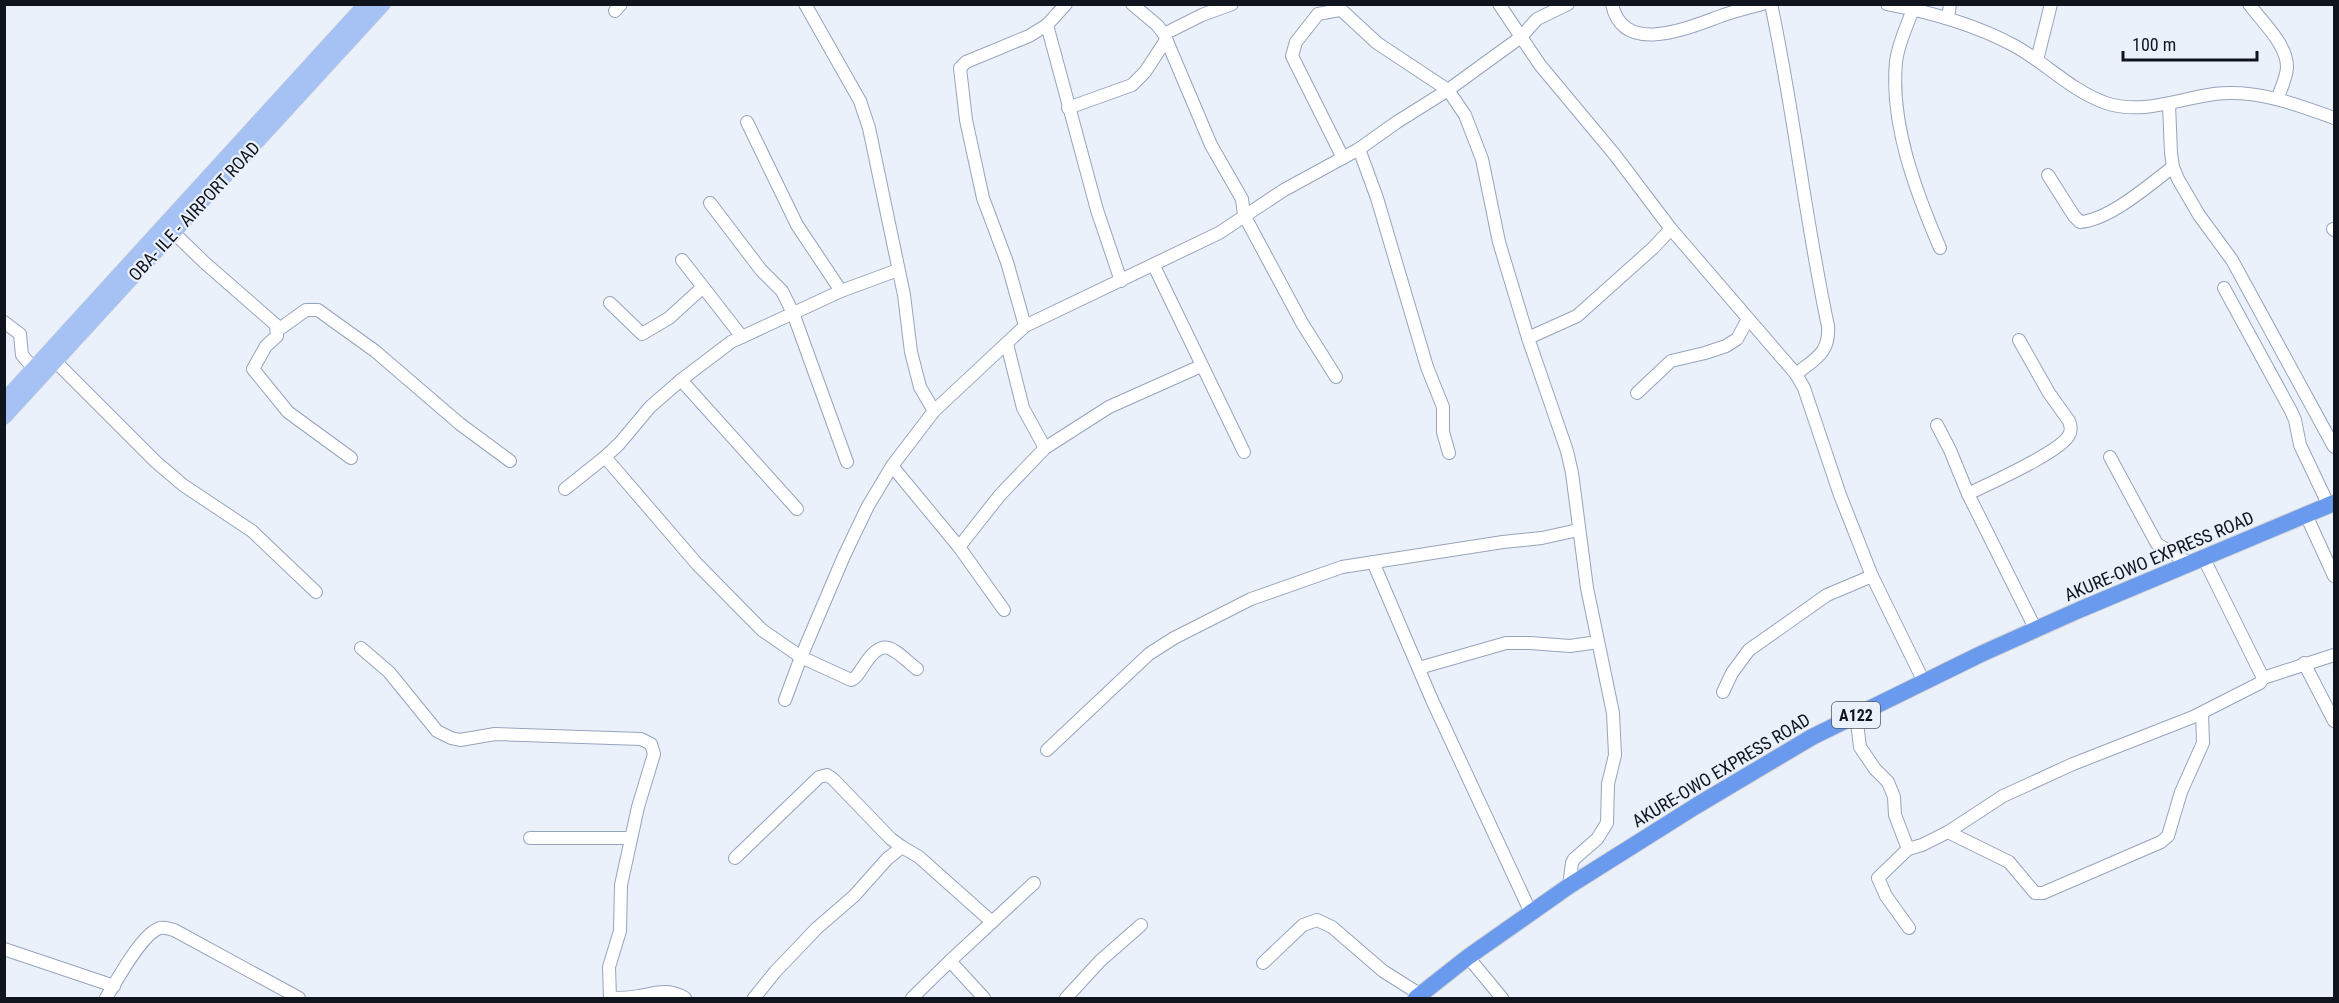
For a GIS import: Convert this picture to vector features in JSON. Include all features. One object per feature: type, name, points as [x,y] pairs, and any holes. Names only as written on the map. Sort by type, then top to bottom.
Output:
[{"type":"highway","name":"AKURE-OWO EXPRESS ROAD","points":[[1419,997],[1468,957],[1569,886],[1696,806],[1812,737],[2036,630],[2332,504]]},
{"type":"main road","name":"OBA- ILE - AIRPORT ROAD","points":[[4,417],[174,233],[366,4]]},
{"type":"main road","name":"OBA- ILE - AIRPORT ROAD","points":[[4,401],[264,126],[383,4]]},
{"type":"street","points":[[805,4],[860,101],[870,128],[904,295],[911,352],[920,387],[934,411]]},
{"type":"street","points":[[1025,326],[1007,262],[983,198],[966,120],[959,76],[960,68],[966,62],[1029,36],[1047,25],[1066,4]]},
{"type":"street","points":[[1068,108],[1132,85],[1145,72],[1165,37],[1202,15],[1232,4]]},
{"type":"street","points":[[1499,4],[1540,65],[1602,138],[1671,229],[1796,375],[1804,388],[1840,495],[1872,576],[1924,682]]},
{"type":"street","points":[[785,700],[801,657],[859,526],[892,466],[934,411],[1025,326],[1220,233],[1244,215],[1310,175],[1359,149],[1448,90],[1521,37],[1537,19],[1568,4]]},
{"type":"street","points":[[1610,6],[1625,27],[1636,33],[1652,35],[1671,32],[1762,4]]},
{"type":"street","points":[[1771,4],[1783,60],[1804,197],[1828,326],[1828,341],[1824,350],[1796,375]]},
{"type":"street","points":[[1887,4],[1947,18],[2012,44],[2083,92],[2107,103],[2132,107],[2169,104],[2216,94],[2262,96],[2334,118]]},
{"type":"street","points":[[1947,18],[1950,4]]},
{"type":"street","points":[[2037,60],[2051,4]]},
{"type":"street","points":[[2249,4],[2282,47],[2287,65],[2286,75],[2277,99]]},
{"type":"street","points":[[1133,5],[1157,25],[1165,37],[1211,145],[1242,199],[1244,215],[1302,323],[1335,377]]},
{"type":"street","points":[[1343,158],[1292,56],[1296,42],[1318,14],[1337,7],[1377,43],[1448,90],[1465,115],[1476,140],[1499,242],[1528,338],[1567,452],[1572,473],[1587,588],[1613,713],[1615,755],[1608,784],[1607,823],[1598,840],[1574,859],[1569,886]]},
{"type":"street","points":[[1913,9],[1896,60],[1901,132],[1918,193],[1940,248]]},
{"type":"street","points":[[1047,25],[1097,210],[1121,280]]},
{"type":"street","points":[[2169,104],[2173,167],[2199,215],[2232,260],[2334,447]]},
{"type":"street","points":[[747,122],[793,217],[841,291]]},
{"type":"street","points":[[1359,149],[1377,198],[1427,367],[1443,407],[1443,432],[1449,453]]},
{"type":"street","points":[[2048,175],[2074,216],[2080,222],[2089,222],[2131,197],[2173,167]]},
{"type":"street","points":[[710,203],[761,270],[782,291],[793,313],[847,462]]},
{"type":"street","points":[[1528,338],[1576,316],[1653,249],[1671,229]]},
{"type":"street","points":[[174,233],[276,325],[277,336],[266,346],[253,369],[288,412],[351,458]]},
{"type":"street","points":[[682,260],[742,337]]},
{"type":"street","points":[[1154,266],[1244,452]]},
{"type":"street","points":[[565,489],[619,444],[650,407],[731,342],[841,291],[898,270]]},
{"type":"street","points":[[610,303],[642,334],[669,318],[703,287]]},
{"type":"street","points":[[2224,288],[2291,411],[2300,445],[2332,504]]},
{"type":"street","points":[[278,330],[306,310],[318,310],[375,351],[460,424],[510,461]]},
{"type":"street","points":[[1637,393],[1671,361],[1726,346],[1737,339],[1748,319]]},
{"type":"street","points":[[4,322],[20,334],[22,355],[34,369]]},
{"type":"street","points":[[1968,494],[2056,448],[2069,434],[2071,426],[2069,421],[2049,393],[2019,340]]},
{"type":"street","points":[[1007,344],[1023,408],[1045,448]]},
{"type":"street","points":[[56,361],[156,462],[183,484],[252,531],[316,592]]},
{"type":"street","points":[[959,547],[1000,495],[1045,448],[1109,407],[1201,366]]},
{"type":"street","points":[[681,380],[797,509]]},
{"type":"street","points":[[1937,425],[1968,494],[2036,630]]},
{"type":"street","points":[[605,456],[704,571],[762,630],[801,657],[851,680],[857,676],[872,653],[880,647],[885,647],[893,650],[917,669]]},
{"type":"street","points":[[2110,457],[2157,544],[2198,561],[2263,678]]},
{"type":"street","points":[[892,466],[959,547],[1004,610]]},
{"type":"street","points":[[2306,515],[2334,576]]},
{"type":"street","points":[[1047,750],[1149,654],[1174,638],[1262,595],[1342,567],[1542,538],[1578,530]]},
{"type":"street","points":[[1373,562],[1531,913]]},
{"type":"street","points":[[1723,692],[1732,673],[1749,650],[1827,595],[1872,576]]},
{"type":"street","points":[[1419,668],[1506,643],[1570,646],[1598,642]]},
{"type":"street","points":[[361,648],[389,672],[436,730],[451,738],[460,740],[500,734],[641,739],[651,744],[654,754],[621,885],[620,931],[609,967],[610,998],[627,998],[668,991],[685,999]]},
{"type":"street","points":[[1909,928],[1878,881],[1878,878],[1908,849],[1948,832],[2003,796],[2073,764],[2202,713],[2259,684],[2263,678],[2334,655]]},
{"type":"street","points":[[2304,663],[2334,721]]},
{"type":"street","points":[[1948,832],[2008,862],[2035,893],[2043,893],[2161,842],[2168,836],[2181,792],[2204,743],[2202,713]]},
{"type":"street","points":[[1856,715],[1860,747],[1875,769],[1888,782],[1894,797],[1895,815],[1908,849]]},
{"type":"street","points":[[735,858],[819,777],[826,775],[833,779],[891,839],[927,863],[992,922]]},
{"type":"street","points":[[530,838],[631,838]]},
{"type":"street","points":[[754,999],[817,928],[854,896],[887,859],[902,847]]},
{"type":"street","points":[[912,999],[1034,883]]},
{"type":"street","points":[[1263,963],[1303,925],[1317,920],[1332,927],[1383,971],[1419,997]]},
{"type":"street","points":[[1066,999],[1100,961],[1141,925]]},
{"type":"street","points":[[106,999],[143,943],[153,932],[164,927],[174,930],[299,999]]},
{"type":"street","points":[[4,949],[114,986]]},
{"type":"street","points":[[1468,957],[1502,999]]},
{"type":"street","points":[[950,961],[984,999]]}]
